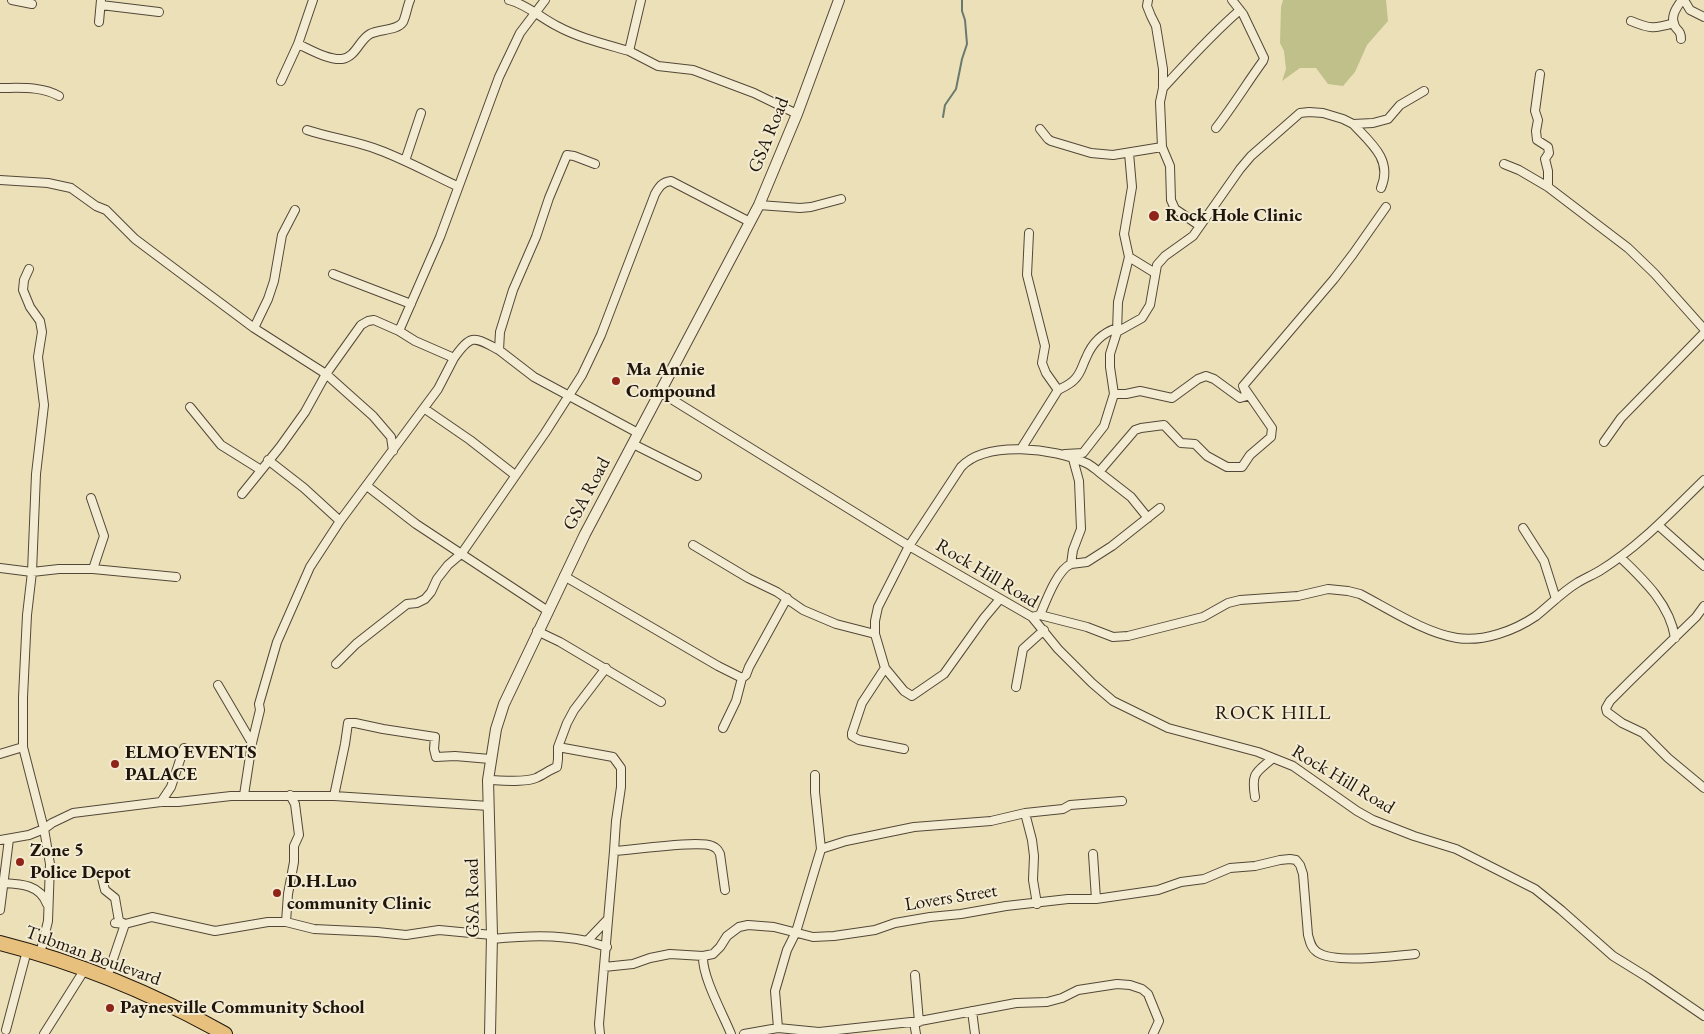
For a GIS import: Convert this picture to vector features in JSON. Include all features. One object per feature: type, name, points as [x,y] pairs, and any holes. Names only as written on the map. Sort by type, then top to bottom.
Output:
[{"type":"highway","name":"Tubman Boulevard","points":[[0,943],[40,954],[208,1034]]},
{"type":"highway","name":"Tubman Boulevard","points":[[0,951],[83,973],[106,977],[166,1004],[225,1034]]},
{"type":"street","points":[[12,0],[32,4]]},
{"type":"street","points":[[281,81],[298,44],[314,0]]},
{"type":"street","points":[[298,44],[335,59],[345,59],[353,54],[362,40],[371,33],[395,28],[402,23],[410,0]]},
{"type":"street","points":[[509,0],[517,2],[573,33],[629,51],[658,66],[693,70],[754,93],[797,114]]},
{"type":"street","points":[[399,331],[440,237],[457,186],[499,77],[520,33],[545,0]]},
{"type":"street","points":[[629,51],[641,0]]},
{"type":"street","name":"GSA Road","points":[[490,1034],[492,937],[488,780],[496,729],[504,704],[564,576],[759,205],[797,114],[839,0]]},
{"type":"street","points":[[1148,0],[1151,16],[1156,26],[1162,69],[1163,88],[1160,102],[1162,147],[1170,166],[1172,206],[1200,226]]},
{"type":"street","points":[[1216,128],[1264,58],[1240,10],[1232,0]]},
{"type":"street","points":[[1681,40],[1680,32],[1674,23],[1675,10],[1683,0],[1690,10],[1704,17]]},
{"type":"street","points":[[98,22],[101,3],[159,12]]},
{"type":"street","points":[[1163,88],[1214,33],[1240,10]]},
{"type":"street","points":[[1631,21],[1645,27],[1654,28],[1674,23]]},
{"type":"street","points":[[1540,74],[1535,110],[1538,120],[1536,131],[1537,140],[1548,147],[1549,154],[1545,159],[1548,171],[1548,187]]},
{"type":"street","points":[[0,88],[33,88],[45,90],[59,96]]},
{"type":"street","points":[[1353,124],[1373,123],[1388,119],[1400,105],[1424,92]]},
{"type":"street","points":[[405,161],[421,113]]},
{"type":"street","points":[[1021,449],[1058,390],[1074,381],[1083,369],[1085,359],[1095,341],[1106,332],[1117,330],[1142,318],[1150,305],[1154,273],[1157,265],[1165,256],[1193,236],[1251,156],[1300,113],[1323,113],[1353,124],[1382,157],[1385,178],[1381,188]]},
{"type":"street","points":[[1040,129],[1048,139],[1075,149],[1113,155],[1162,147]]},
{"type":"street","points":[[308,130],[365,145],[405,161],[457,186]]},
{"type":"street","points":[[1060,455],[1083,452],[1104,426],[1114,394],[1110,354],[1117,330],[1118,302],[1129,257],[1124,234],[1132,187],[1129,153]]},
{"type":"street","points":[[499,350],[500,332],[513,290],[536,237],[549,198],[567,155],[595,164]]},
{"type":"street","points":[[1504,164],[1548,187],[1628,248],[1655,274],[1704,329]]},
{"type":"street","points":[[0,180],[48,183],[71,188],[96,206],[106,210],[135,239],[254,328],[326,374],[373,416],[391,437],[400,441]]},
{"type":"street","points":[[336,664],[356,644],[407,604],[417,603],[425,599],[448,565],[462,554],[545,433],[582,375],[592,355],[633,248],[660,186],[666,181],[671,181],[750,222]]},
{"type":"street","points":[[759,205],[800,208],[841,199]]},
{"type":"street","points":[[1243,386],[1334,279],[1386,207]]},
{"type":"street","points":[[254,328],[268,299],[274,281],[282,235],[295,210]]},
{"type":"street","points":[[1029,233],[1027,275],[1045,346],[1042,364],[1050,381],[1058,390]]},
{"type":"street","points":[[1129,257],[1154,273]]},
{"type":"street","points":[[29,269],[24,280],[23,290],[30,307],[40,321],[42,332],[38,357],[44,405],[36,474],[32,572],[26,632],[23,747],[44,829],[50,864],[47,928],[40,954]]},
{"type":"street","points":[[333,274],[412,304]]},
{"type":"street","points":[[242,494],[280,447],[305,412],[326,374],[362,325],[368,321],[374,320],[454,358]]},
{"type":"street","points":[[1604,442],[1621,418],[1704,333]]},
{"type":"street","points":[[244,795],[252,743],[260,710],[259,704],[277,642],[310,567],[340,521],[425,408],[462,346],[473,339],[480,340],[499,350],[534,377],[638,433]]},
{"type":"street","points":[[1114,394],[1140,391],[1172,398],[1198,379],[1206,376],[1214,379],[1240,398],[1247,396],[1243,386]]},
{"type":"street","points":[[1099,472],[1136,430],[1164,425],[1181,443],[1194,444],[1207,456],[1227,467],[1242,467],[1250,455],[1271,437],[1272,428],[1243,386]]},
{"type":"street","name":"Rock Hill Road","points":[[660,392],[909,546],[1000,599],[1036,616],[1044,630],[1066,657],[1112,701],[1168,728],[1234,745],[1293,766],[1373,820],[1414,836],[1456,849],[1535,889],[1562,910],[1613,956],[1704,1016]]},
{"type":"street","points":[[190,407],[221,445],[261,470]]},
{"type":"street","points":[[425,408],[515,475]]},
{"type":"street","points":[[391,437],[393,451]]},
{"type":"street","points":[[633,444],[698,476]]},
{"type":"street","points":[[1000,599],[944,674],[912,696],[904,691],[885,668],[875,634],[878,607],[909,546],[961,467],[968,460],[998,450],[1021,449],[1060,455],[1086,463],[1131,497],[1148,518]]},
{"type":"street","points":[[1071,564],[1073,550],[1081,529],[1079,481],[1073,459]]},
{"type":"street","points":[[268,460],[304,488],[340,521]]},
{"type":"street","points":[[1160,508],[1112,546],[1087,562],[1066,566],[1036,616],[1087,627],[1113,637],[1128,636],[1203,617],[1228,603],[1240,600],[1298,596],[1328,590],[1342,590],[1360,594],[1438,634],[1473,639],[1495,635],[1524,624],[1577,583],[1620,557],[1658,525],[1704,480]]},
{"type":"street","points":[[367,486],[416,524],[548,610]]},
{"type":"street","points":[[91,498],[104,536],[93,569]]},
{"type":"street","points":[[1658,525],[1704,566]]},
{"type":"street","points":[[1523,528],[1544,561],[1556,599]]},
{"type":"street","points":[[693,545],[748,578],[787,598],[798,608],[836,624],[875,634]]},
{"type":"street","points":[[1620,557],[1644,580],[1661,603],[1669,618],[1675,638]]},
{"type":"street","points":[[0,568],[32,572],[59,569],[93,569],[176,577]]},
{"type":"street","points":[[564,576],[718,666],[742,678]]},
{"type":"street","points":[[722,728],[736,701],[742,678],[746,675],[787,598]]},
{"type":"street","points":[[1704,606],[1696,617],[1616,695],[1606,708],[1607,712],[1622,723],[1643,733],[1668,758],[1704,788]]},
{"type":"street","points":[[1016,687],[1023,649],[1044,630]]},
{"type":"street","points":[[537,631],[606,668],[661,702]]},
{"type":"street","points":[[488,780],[534,779],[556,767],[558,747],[574,710],[606,668]]},
{"type":"street","points":[[885,668],[862,702],[852,736],[860,740],[904,749]]},
{"type":"street","points":[[218,685],[252,743]]},
{"type":"street","points":[[334,796],[348,723],[435,737],[434,750],[436,757],[490,758]]},
{"type":"street","points":[[0,754],[23,747]]},
{"type":"street","points":[[558,747],[613,757],[622,768],[599,1024],[600,1034]]},
{"type":"street","points":[[162,802],[171,786],[184,748]]},
{"type":"street","points":[[1255,796],[1253,779],[1255,774],[1273,758]]},
{"type":"street","points":[[778,1028],[775,991],[786,950],[796,932],[821,849],[815,775]]},
{"type":"street","points":[[0,840],[29,835],[73,813],[162,802],[244,795],[334,796],[489,806]]},
{"type":"street","points":[[286,922],[288,894],[294,862],[294,846],[300,835],[296,804],[290,795]]},
{"type":"street","points":[[821,849],[846,841],[914,827],[991,821],[1025,813],[1063,809],[1070,805],[1122,801]]},
{"type":"street","points":[[1025,813],[1032,840],[1034,856],[1032,880],[1037,904]]},
{"type":"street","points":[[0,910],[9,839]]},
{"type":"street","points":[[614,851],[704,844],[714,846],[720,854],[725,890]]},
{"type":"street","points":[[1093,854],[1096,899]]},
{"type":"street","name":"Lovers Street","points":[[703,956],[712,954],[720,947],[727,936],[748,925],[760,925],[813,937],[834,936],[875,930],[895,923],[1006,906],[1068,899],[1096,899],[1158,890],[1181,882],[1204,880],[1230,868],[1255,866],[1290,859],[1296,860],[1303,874],[1308,935],[1311,945],[1319,954],[1346,959],[1415,954]]},
{"type":"street","points":[[102,878],[105,890],[115,898],[119,920],[125,924]]},
{"type":"street","points":[[3,883],[32,887],[41,892],[48,907]]},
{"type":"street","points":[[114,923],[125,924],[152,917],[215,931],[268,922],[286,922],[314,929],[406,935],[439,930],[492,937],[567,936],[607,947]]},
{"type":"street","points":[[587,941],[608,919]]},
{"type":"street","points":[[106,977],[125,924]]},
{"type":"street","points":[[604,967],[633,964],[670,954],[703,956],[706,974],[731,1034]]},
{"type":"street","points":[[6,1030],[25,958]]},
{"type":"street","points":[[44,1034],[83,973]]},
{"type":"street","points":[[915,975],[916,1034]]},
{"type":"street","points":[[744,1034],[778,1028],[819,1032],[916,1022],[1016,1003],[1047,1002],[1062,998],[1078,990],[1104,985],[1130,985],[1142,988],[1148,994],[1159,1021],[1153,1034]]},
{"type":"street","points":[[972,1011],[975,1034]]},
{"type":"green space","points":[[1283,0],[1386,0],[1388,21],[1367,45],[1355,72],[1343,86],[1328,84],[1316,68],[1300,68],[1282,81],[1286,69],[1284,51],[1280,43],[1281,7]]},
{"type":"waterway","points":[[943,117],[945,105],[956,89],[967,44],[962,0]]},
{"type":"place","name":"Rock Hole Clinic","points":[[1154,216]]},
{"type":"place","name":"Ma Annie Compound","points":[[616,381]]},
{"type":"place","name":"ELMO EVENTS PALACE","points":[[115,764]]},
{"type":"place","name":"Zone 5 Police Depot","points":[[20,862]]},
{"type":"place","name":"D.H.Luo community Clinic","points":[[277,893]]},
{"type":"place","name":"Paynesville Community School","points":[[110,1008]]},
{"type":"district","name":"ROCK HILL","points":[[1273,714]]}]
